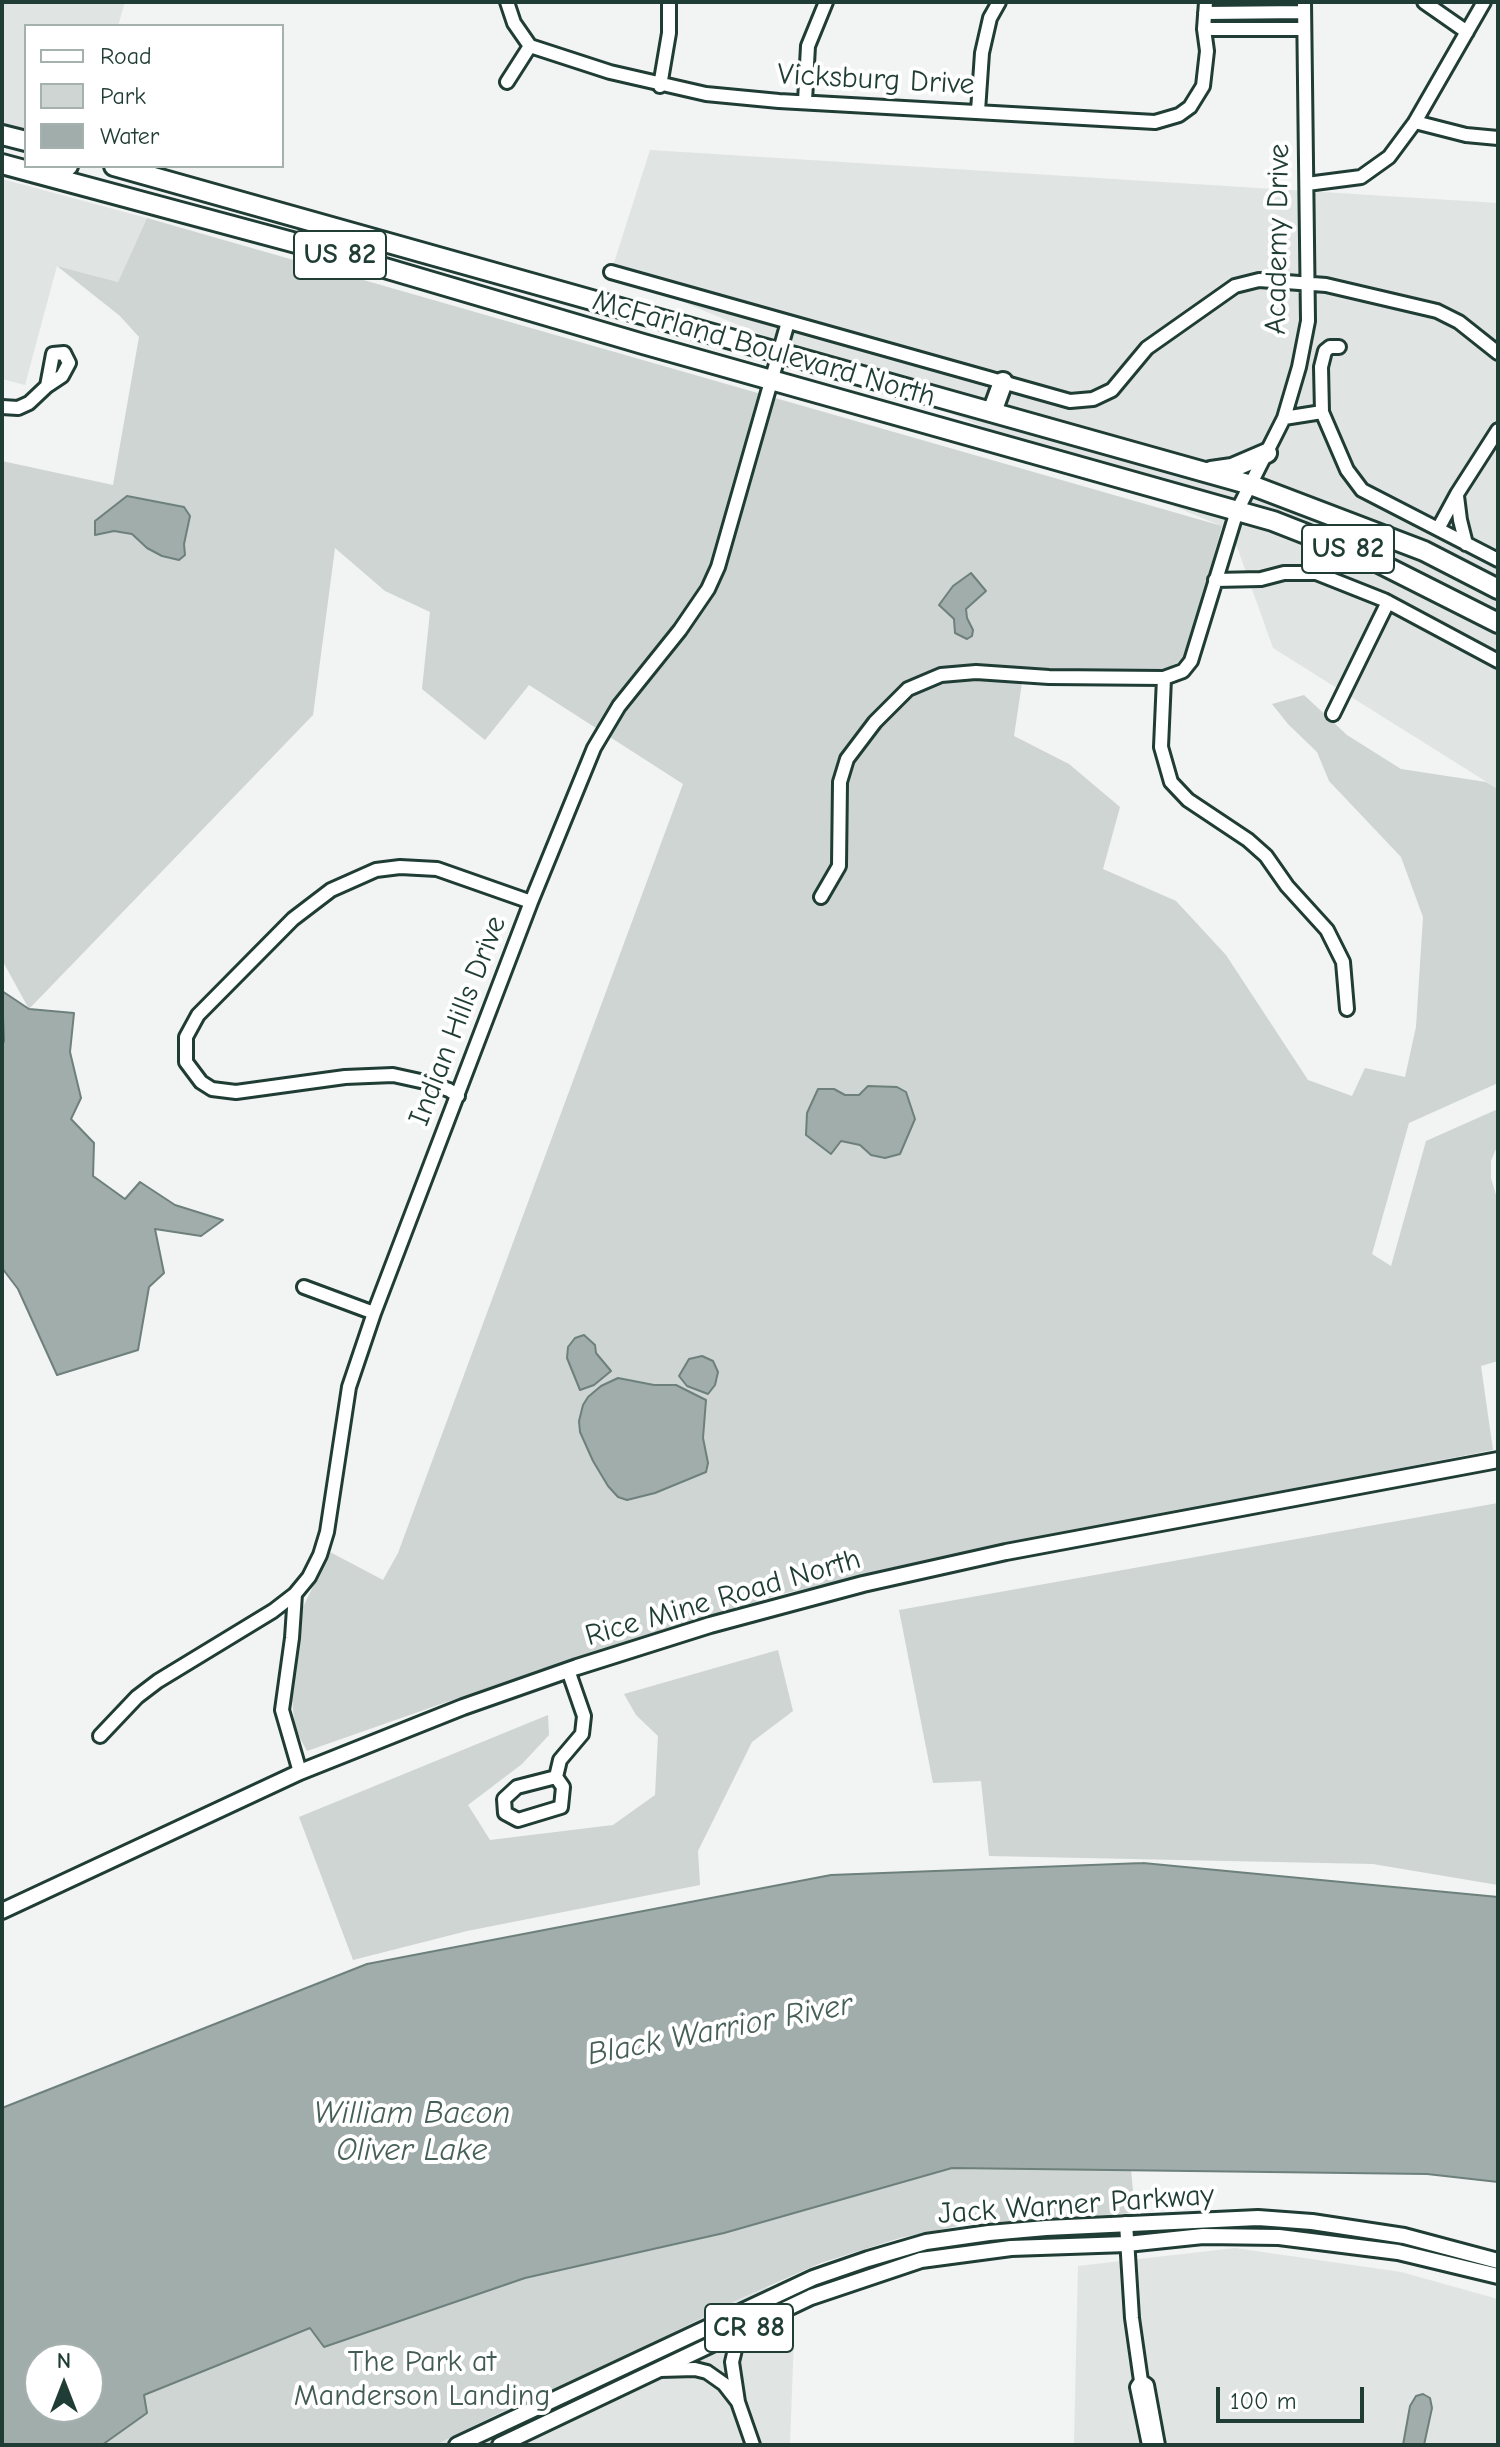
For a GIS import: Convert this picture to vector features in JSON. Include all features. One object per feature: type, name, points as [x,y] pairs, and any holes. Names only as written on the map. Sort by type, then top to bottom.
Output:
[{"type":"highway","points":[[2,135],[24,140]]},
{"type":"highway","name":"McFarland Boulevard North","points":[[2,164],[337,254],[1296,529],[1375,561],[1498,623]]},
{"type":"highway","points":[[34,174],[56,173],[65,168]]},
{"type":"highway","name":"McFarland Boulevard North","points":[[121,168],[1251,485],[1424,551],[1498,589]]},
{"type":"highway","points":[[992,412],[1003,382]]},
{"type":"highway","points":[[1204,472],[1232,468],[1267,453]]},
{"type":"main road","name":"Rice Mine Road North","points":[[2,1911],[300,1772],[463,1707],[710,1625],[863,1584],[1021,1549],[1498,1460]]},
{"type":"main road","name":"Jack Warner Parkway","points":[[457,2445],[773,2296],[868,2259],[926,2242],[989,2233],[1126,2223],[1258,2218],[1312,2222],[1404,2236],[1498,2261]]},
{"type":"main road","name":"Jack Warner Parkway","points":[[500,2445],[811,2297],[921,2260],[1011,2248],[1127,2244],[1203,2236],[1279,2237],[1398,2252],[1498,2276]]},
{"type":"street","points":[[507,2],[514,23],[530,46],[507,82]]},
{"type":"street","points":[[660,86],[669,33],[669,2]]},
{"type":"street","points":[[805,101],[808,46],[826,2]]},
{"type":"street","points":[[978,111],[982,53],[990,18],[999,2]]},
{"type":"street","points":[[1424,2],[1467,32]]},
{"type":"street","points":[[1307,184],[1361,177],[1389,157],[1415,122],[1484,2]]},
{"type":"street","name":"Vicksburg Drive","points":[[530,46],[660,86],[706,94],[1155,122],[1190,107],[1203,86],[1207,51],[1204,29],[1206,7],[1304,7]]},
{"type":"street","name":"Academy Drive","points":[[1164,678],[1183,671],[1191,661],[1237,511],[1284,418],[1299,367],[1308,321],[1309,283],[1304,7]]},
{"type":"street","points":[[1204,29],[1304,29]]},
{"type":"street","points":[[1415,122],[1466,135],[1498,138]]},
{"type":"street","points":[[611,272],[1070,401],[1082,402],[1112,390],[1147,348],[1235,286],[1259,280],[1326,285],[1437,311],[1459,322],[1498,353]]},
{"type":"street","name":"Indian Hills Drive","points":[[300,1772],[282,1710],[295,1594],[309,1577],[327,1532],[349,1387],[374,1313],[531,902],[594,748],[626,696],[680,630],[708,589],[726,543],[788,322]]},
{"type":"street","points":[[1339,347],[1330,347],[1325,351],[1321,367],[1322,412],[1347,470],[1362,490],[1498,560]]},
{"type":"street","points":[[2,407],[18,408],[29,403],[47,386]]},
{"type":"street","points":[[1284,418],[1322,412]]},
{"type":"street","points":[[1438,529],[1498,430]]},
{"type":"street","points":[[1457,494],[1466,544]]},
{"type":"street","points":[[1215,580],[1316,573],[1388,602],[1498,661]]},
{"type":"street","points":[[1333,714],[1388,602]]},
{"type":"street","points":[[821,897],[839,866],[842,770],[853,749],[908,689],[941,675],[976,672],[1049,677],[1164,678],[1161,747],[1171,782],[1188,800],[1248,840],[1266,856],[1287,886],[1327,930],[1343,962],[1347,1009]]},
{"type":"street","points":[[458,1096],[425,1082],[393,1075],[345,1077],[236,1092],[212,1089],[201,1082],[186,1062],[186,1037],[198,1015],[293,919],[331,890],[376,870],[400,867],[437,869],[531,902]]},
{"type":"street","points":[[304,1287],[374,1313]]},
{"type":"street","points":[[100,1736],[121,1712],[158,1681],[273,1611],[295,1594]]},
{"type":"street","points":[[556,1777],[517,1787],[504,1799],[505,1813],[518,1820],[561,1807],[563,1787],[556,1777],[560,1760],[582,1734],[584,1716],[568,1670]]},
{"type":"street","points":[[1126,2223],[1132,2318],[1141,2381],[1137,2387],[1149,2445]]},
{"type":"street","points":[[739,2333],[732,2362],[738,2402],[753,2445]]},
{"type":"street","points":[[660,2370],[695,2369],[707,2372],[724,2384],[738,2402]]},
{"type":"street","points":[[1141,2381],[1147,2385],[1158,2445]]},
{"type":"shaded area","points":[[2,2],[125,2],[119,24],[24,24],[24,134],[2,128]]},
{"type":"shaded area","points":[[650,150],[1498,203],[1498,789],[1273,648],[1231,530],[611,272]]},
{"type":"shaded area","points":[[2,179],[147,218],[118,282],[57,266],[25,385],[2,379]]},
{"type":"shaded area","points":[[744,2234],[767,2287],[794,2336],[790,2445],[116,2445]]},
{"type":"shaded area","points":[[1235,2248],[1401,2272],[1498,2299],[1498,2445],[1074,2445],[1078,2266]]},
{"type":"green space","points":[[147,218],[1222,526],[1186,657],[1167,669],[1066,672],[1024,669],[1014,736],[1069,764],[1120,807],[1103,869],[1176,901],[1226,955],[1308,1080],[1352,1096],[1365,1068],[1405,1077],[1416,1027],[1423,917],[1401,857],[1329,781],[1317,752],[1272,704],[1304,695],[1347,735],[1401,769],[1486,782],[1498,789],[1498,1083],[1409,1123],[1372,1254],[1391,1266],[1426,1141],[1498,1109],[1498,1144],[1491,1161],[1491,1178],[1498,1202],[1498,1361],[1481,1366],[1493,1450],[964,1553],[782,1594],[538,1670],[307,1751],[295,1729],[292,1699],[303,1607],[330,1552],[383,1580],[398,1553],[683,784],[529,685],[485,740],[422,689],[430,612],[385,591],[335,548],[313,715],[29,1009],[2,960],[2,461],[113,485],[139,337],[120,316],[57,266],[118,282]]},
{"type":"green space","points":[[1498,1503],[1498,1885],[1373,1864],[989,1856],[981,1781],[933,1783],[899,1610]]},
{"type":"green space","points":[[778,1650],[793,1711],[752,1742],[698,1851],[700,1885],[467,1931],[353,1960],[299,1817],[548,1715],[549,1735],[522,1764],[468,1805],[490,1840],[613,1825],[655,1795],[658,1736],[636,1715],[624,1694]]},
{"type":"green space","name":"The Park at Manderson Landing","points":[[952,2168],[1131,2170],[1135,2213],[967,2224],[900,2238],[821,2263],[435,2445],[102,2445],[147,2413],[144,2395],[310,2327],[441,2305],[525,2278],[724,2233]]},
{"type":"water","points":[[127,496],[184,507],[190,516],[185,555],[179,560],[162,556],[147,548],[132,534],[114,531],[95,535],[95,521]]},
{"type":"water","points":[[971,573],[986,591],[966,609],[973,630],[972,636],[967,639],[955,633],[954,619],[939,605],[953,586]]},
{"type":"water","points":[[2,991],[29,1009],[74,1013],[70,1052],[81,1098],[71,1119],[94,1143],[93,1176],[125,1199],[140,1182],[175,1205],[223,1220],[201,1236],[155,1229],[164,1273],[149,1287],[138,1350],[57,1375],[18,1289],[2,1268]]},
{"type":"water","points":[[868,1086],[897,1087],[906,1092],[915,1119],[900,1154],[885,1158],[871,1155],[860,1145],[841,1141],[831,1154],[806,1135],[807,1113],[818,1089],[859,1095]]},
{"type":"water","points":[[584,1335],[595,1345],[596,1353],[611,1371],[594,1385],[580,1390],[567,1358],[568,1347],[575,1338]]},
{"type":"water","points":[[702,1356],[713,1361],[718,1372],[715,1385],[708,1394],[687,1386],[679,1376],[689,1359]]},
{"type":"water","points":[[618,1378],[654,1385],[676,1385],[706,1400],[703,1438],[708,1463],[706,1472],[655,1493],[627,1500],[618,1497],[593,1461],[580,1432],[579,1421],[588,1397]]},
{"type":"water","name":"William Bacon Oliver Lake","points":[[1143,1863],[1498,1897],[1498,2182],[1427,2174],[952,2168],[724,2233],[525,2278],[324,2347],[310,2328],[144,2395],[147,2413],[102,2445],[2,2445],[2,2108],[367,1964],[831,1875]]},
{"type":"water","points":[[1423,2394],[1430,2398],[1432,2408],[1424,2445],[1403,2445],[1410,2406],[1416,2396]]},
{"type":"water label","name":"Black Warrior River","points":[[720,2030]]}]
